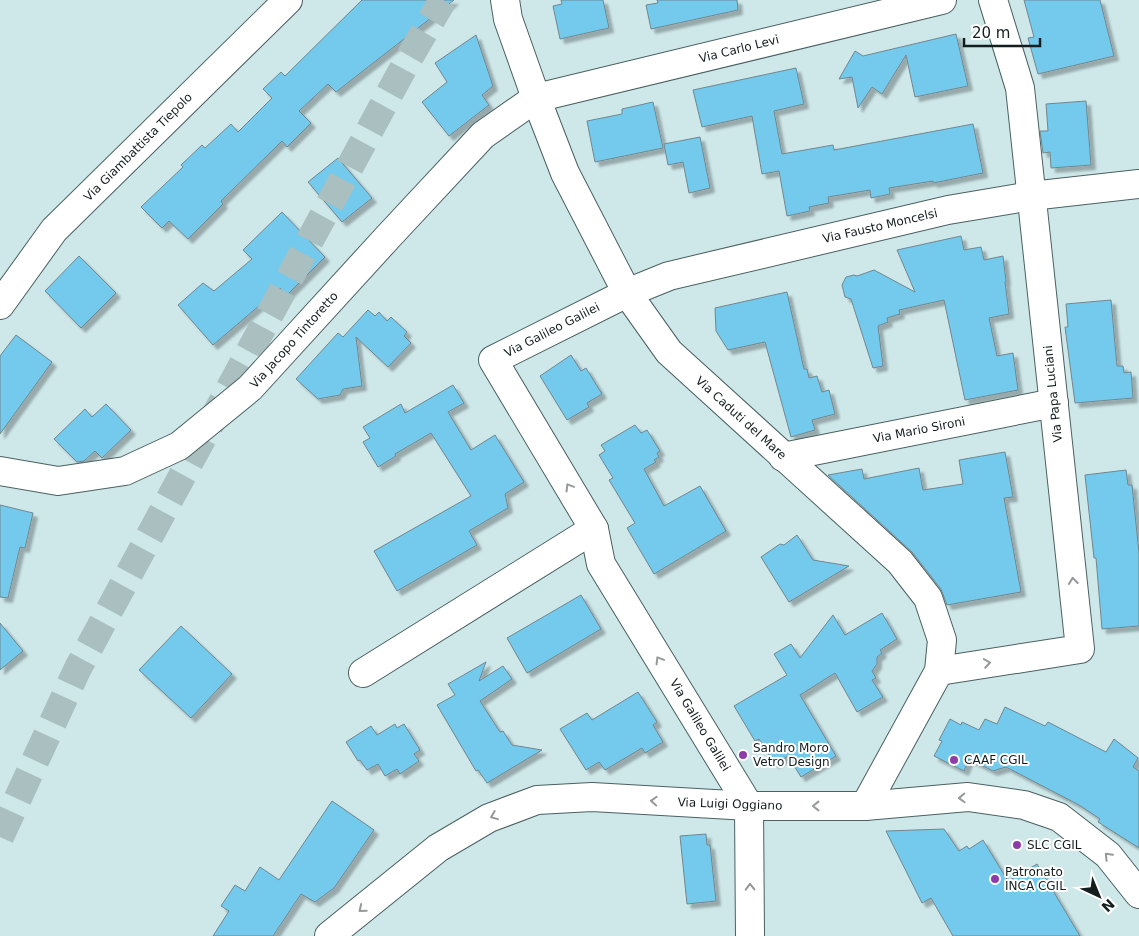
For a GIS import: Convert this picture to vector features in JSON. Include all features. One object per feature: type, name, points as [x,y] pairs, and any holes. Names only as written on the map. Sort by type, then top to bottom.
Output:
[{"type":"street","name":"Via Giambattista Tiepolo","points":[[0,304],[54,230],[288,0]]},
{"type":"street","name":"Via Caduti del Mare","points":[[504,0],[508,19],[565,173],[626,293],[669,352],[900,562],[928,598],[942,640],[939,671],[865,806]]},
{"type":"street","name":"Via Carlo Levi","points":[[536,98],[942,0]]},
{"type":"street","name":"Via Papa Luciani","points":[[939,671],[1080,649],[1020,88],[992,0]]},
{"type":"street","name":"Via Jacopo Tintoretto","points":[[0,471],[58,481],[126,471],[179,446],[250,388],[482,135],[536,98]]},
{"type":"street","name":"Via Fausto Moncelsi","points":[[626,293],[669,276],[948,210],[1031,196],[1139,184]]},
{"type":"street","name":"Via Galileo Galilei","points":[[626,293],[493,360],[594,529],[602,564],[749,806]]},
{"type":"street","name":"Via Mario Sironi","points":[[783,457],[1054,403]]},
{"type":"street","points":[[363,673],[594,529]]},
{"type":"street","name":"Via Luigi Oggiano","points":[[329,936],[438,848],[489,818],[537,800],[592,797],[749,806],[865,806],[968,797],[1024,805],[1059,817],[1108,854],[1139,894]]},
{"type":"street","points":[[749,806],[750,936]]},
{"type":"building","points":[[362,0],[454,0],[336,92],[328,84],[299,111],[311,123],[287,147],[282,141],[221,201],[223,204],[188,239],[169,221],[162,228],[141,207],[183,167],[181,165],[202,145],[205,148],[231,124],[238,132],[272,98],[263,89],[281,72],[285,76]]},
{"type":"building","points":[[561,0],[603,0],[609,28],[560,39],[553,6],[562,4]]},
{"type":"building","points":[[657,0],[737,0],[738,10],[651,29],[646,5],[658,3]]},
{"type":"building","points":[[1024,0],[1100,0],[1114,56],[1038,74],[1028,38],[1034,37]]},
{"type":"building","points":[[956,34],[968,86],[915,97],[906,55],[882,94],[872,87],[858,108],[852,77],[839,79],[855,51],[863,56]]},
{"type":"building","points":[[476,35],[493,86],[482,95],[489,105],[449,136],[422,102],[447,82],[435,63]]},
{"type":"building","points":[[796,68],[804,104],[774,111],[782,154],[833,145],[834,150],[973,124],[983,173],[933,183],[933,181],[889,188],[890,194],[871,198],[870,190],[828,197],[829,203],[809,207],[810,211],[787,216],[779,171],[762,174],[752,116],[702,127],[693,90]]},
{"type":"building","points":[[1086,101],[1091,165],[1051,168],[1050,152],[1043,153],[1040,131],[1048,131],[1046,104]]},
{"type":"building","points":[[653,102],[663,148],[595,162],[587,121],[622,114],[622,109]]},
{"type":"building","points":[[700,137],[710,188],[689,193],[683,162],[668,165],[664,144]]},
{"type":"building","points":[[338,158],[372,198],[342,222],[308,182]]},
{"type":"building","points":[[282,212],[325,257],[287,295],[280,288],[213,345],[178,305],[203,283],[214,291],[252,259],[243,250]]},
{"type":"building","points":[[961,236],[964,250],[981,247],[984,260],[1003,256],[1009,314],[989,318],[997,356],[1013,353],[1018,390],[965,400],[944,300],[899,310],[900,314],[887,318],[888,322],[878,326],[883,366],[873,368],[851,299],[845,297],[842,285],[846,277],[857,276],[874,270],[915,292],[897,250]]},
{"type":"building","points":[[79,256],[116,293],[81,328],[45,291]]},
{"type":"building","points":[[787,292],[804,369],[807,369],[809,378],[817,376],[822,392],[829,390],[835,414],[812,420],[815,430],[791,437],[765,342],[728,350],[716,331],[715,308]]},
{"type":"building","points":[[1111,300],[1117,366],[1123,366],[1124,373],[1131,372],[1133,398],[1075,403],[1065,327],[1068,327],[1066,304]]},
{"type":"building","points":[[368,310],[375,316],[379,312],[387,321],[391,317],[407,332],[404,336],[411,343],[388,367],[356,337],[362,386],[343,389],[340,395],[318,399],[296,379],[338,333],[343,337]]},
{"type":"building","points":[[16,335],[52,362],[0,434],[0,356]]},
{"type":"building","points":[[571,355],[581,371],[586,368],[602,394],[587,403],[589,407],[567,420],[540,376]]},
{"type":"building","points":[[453,385],[464,403],[448,412],[471,450],[495,435],[524,482],[505,494],[508,508],[469,531],[477,545],[397,591],[374,551],[471,496],[431,433],[395,454],[396,456],[378,467],[363,442],[370,438],[363,427],[401,404],[405,413]]},
{"type":"building","points":[[106,404],[131,430],[102,458],[95,451],[84,461],[77,462],[54,439],[85,409],[92,417]]},
{"type":"building","points":[[635,425],[641,433],[647,430],[660,451],[657,453],[659,457],[654,460],[656,462],[644,469],[664,506],[700,486],[726,531],[654,574],[627,528],[635,523],[609,480],[613,478],[599,455],[605,451],[601,445]]},
{"type":"building","points":[[1005,452],[1013,497],[1004,498],[1021,592],[947,605],[941,589],[912,552],[828,475],[862,469],[864,479],[919,468],[923,490],[963,484],[959,460]]},
{"type":"building","points":[[1126,470],[1128,485],[1132,485],[1139,553],[1139,626],[1102,629],[1096,558],[1094,558],[1085,475]]},
{"type":"building","points":[[0,505],[33,513],[25,548],[20,547],[8,598],[0,597]]},
{"type":"building","points":[[797,535],[813,560],[849,566],[789,602],[761,557],[780,544],[784,545]]},
{"type":"building","points":[[581,595],[601,629],[527,673],[507,638]]},
{"type":"building","points":[[882,613],[897,639],[880,650],[882,653],[877,657],[877,664],[872,671],[876,678],[872,680],[883,697],[857,712],[835,673],[800,695],[836,756],[801,777],[788,756],[774,764],[759,739],[755,741],[734,706],[787,675],[774,654],[791,644],[800,658],[833,615],[845,635]]},
{"type":"building","points":[[0,623],[23,651],[0,670]]},
{"type":"building","points":[[181,626],[232,674],[191,718],[139,670]]},
{"type":"building","points":[[486,662],[479,681],[503,666],[512,679],[480,701],[500,732],[503,731],[512,745],[542,750],[487,783],[478,770],[476,771],[437,705],[455,695],[448,684]]},
{"type":"building","points":[[638,692],[657,722],[653,725],[663,742],[645,753],[642,748],[605,770],[599,762],[586,770],[560,729],[587,713],[592,720]]},
{"type":"building","points":[[1005,707],[1045,726],[1048,722],[1106,752],[1114,739],[1138,758],[1133,767],[1139,771],[1139,848],[1098,822],[1100,819],[1079,805],[1006,767],[993,771],[969,759],[964,771],[934,756],[942,741],[939,740],[950,719],[961,725],[962,722],[979,730],[985,719],[997,724]]},
{"type":"building","points":[[395,724],[397,728],[404,724],[420,750],[414,754],[419,761],[400,774],[397,769],[385,776],[378,764],[367,770],[360,760],[358,761],[346,742],[371,726],[377,735]]},
{"type":"building","points":[[332,801],[374,830],[334,888],[315,902],[301,894],[273,936],[213,936],[229,911],[221,906],[235,885],[245,891],[260,867],[279,880]]},
{"type":"building","points":[[944,829],[959,851],[967,846],[969,849],[983,840],[1008,881],[1037,864],[1080,936],[953,936],[931,898],[922,903],[886,831]]},
{"type":"building","points":[[706,834],[707,845],[710,845],[716,901],[687,904],[680,836]]},
{"type":"tunnel","points":[[0,837],[78,668],[405,65],[443,0]]},
{"type":"place","name":"Sandro Moro Vetro Design","points":[[743,755]]},
{"type":"place","name":"CAAF CGIL","points":[[954,760]]},
{"type":"place","name":"SLC CGIL","points":[[1017,845]]},
{"type":"place","name":"Patronato INCA CGIL","points":[[995,879]]}]
